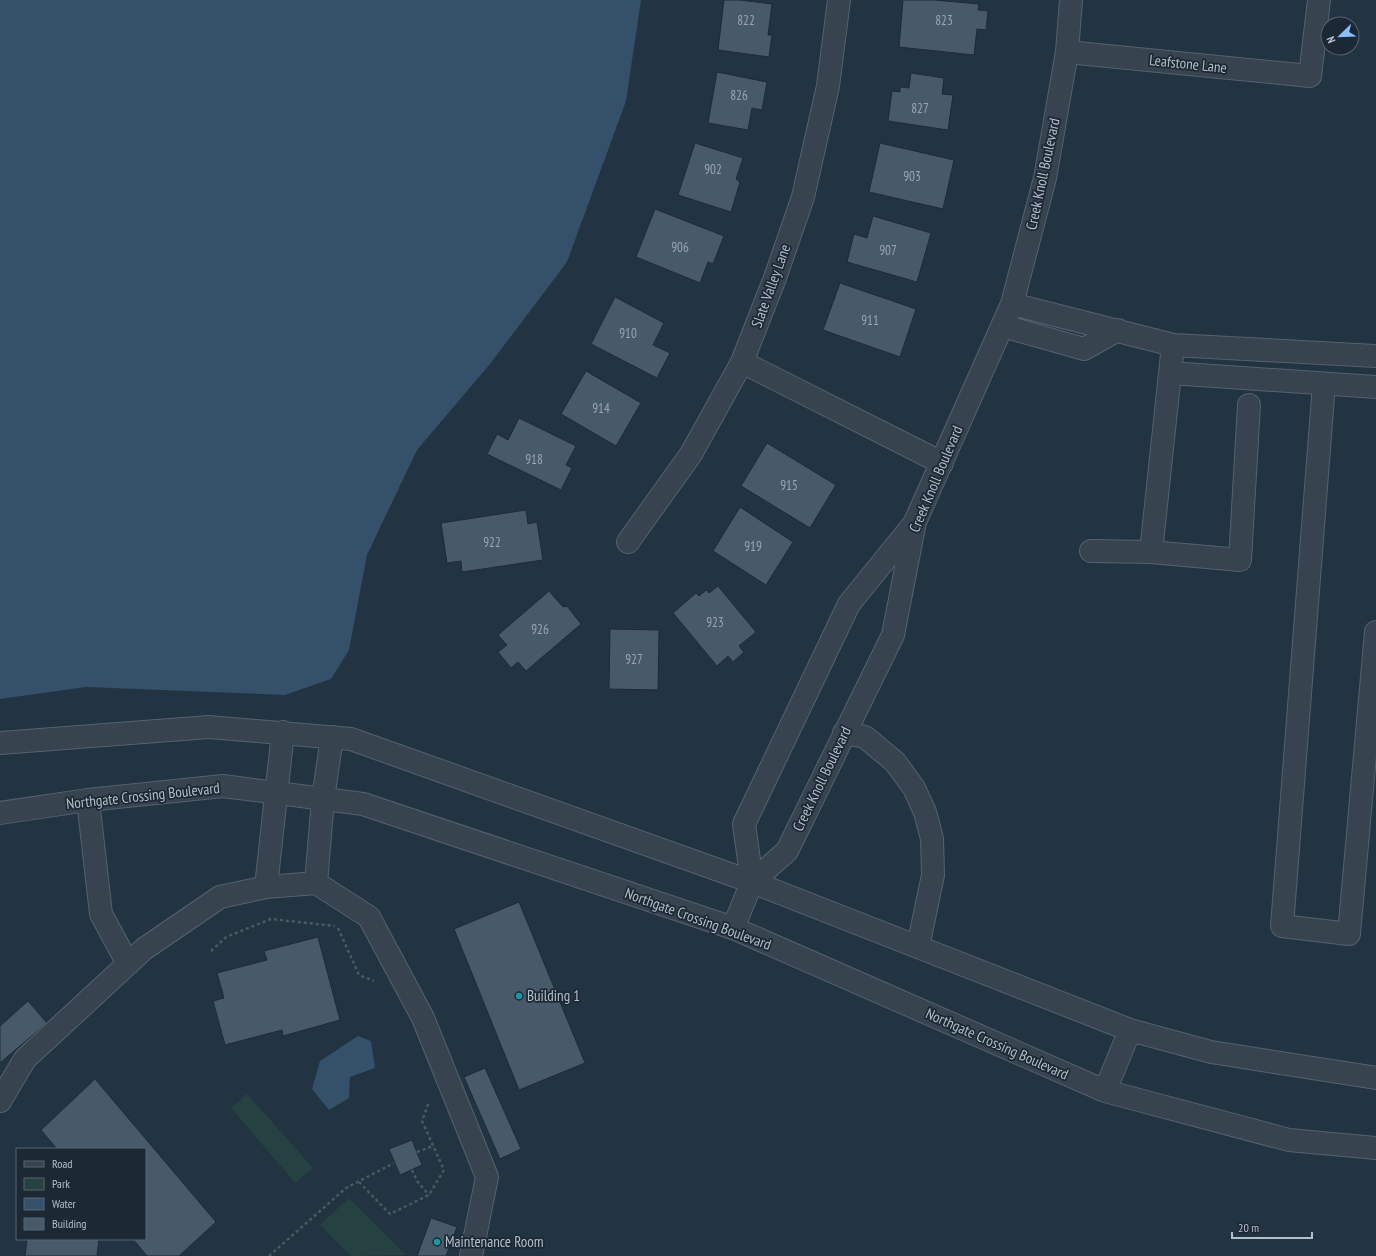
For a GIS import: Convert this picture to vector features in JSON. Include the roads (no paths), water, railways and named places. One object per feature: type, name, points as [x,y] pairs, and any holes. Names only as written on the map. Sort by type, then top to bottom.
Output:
[{"type":"street","name":"Slate Valley Lane","points":[[628,542],[690,454],[742,362],[776,278],[803,197],[828,86],[839,0]]},
{"type":"street","name":"Creek Knoll Boulevard","points":[[733,928],[752,882],[787,851],[892,635],[915,522],[1012,304],[1046,178],[1066,52],[1071,0]]},
{"type":"street","name":"Leafstone Lane","points":[[1066,52],[1310,76],[1319,0]]},
{"type":"street","points":[[1012,304],[1173,345],[1376,356]]},
{"type":"street","points":[[1002,326],[1084,349],[1118,330]]},
{"type":"street","points":[[1151,552],[1173,345]]},
{"type":"street","points":[[742,362],[942,463]]},
{"type":"street","points":[[1170,373],[1376,387]]},
{"type":"street","points":[[1324,384],[1282,926],[1348,934],[1376,632]]},
{"type":"street","points":[[1091,551],[1151,552],[1240,560],[1249,404]]},
{"type":"street","points":[[752,882],[744,824],[849,604],[915,522]]},
{"type":"street","points":[[0,743],[208,727],[283,732],[351,739],[752,882],[1130,1030],[1211,1052],[1376,1078]]},
{"type":"street","points":[[266,887],[283,732]]},
{"type":"street","points":[[844,733],[865,736],[895,762],[914,788],[926,812],[932,839],[933,875],[918,947]]},
{"type":"street","points":[[316,883],[322,799],[332,737]]},
{"type":"street","name":"Northgate Crossing Boulevard","points":[[0,813],[88,800],[222,786],[363,804],[733,928],[1105,1091],[1289,1140],[1376,1148]]},
{"type":"street","points":[[88,800],[101,914],[128,964]]},
{"type":"street","points":[[0,1101],[25,1059],[144,949],[220,896],[266,887],[316,883],[369,917],[423,1018],[487,1176],[471,1256]]},
{"type":"street","points":[[1105,1091],[1130,1030]]},
{"type":"water","points":[[0,0],[641,0],[626,101],[567,262],[490,364],[417,450],[367,555],[349,650],[331,679],[285,695],[86,687],[0,699]]},
{"type":"water","points":[[358,1036],[371,1041],[375,1068],[350,1077],[349,1098],[329,1110],[312,1089],[320,1061]]},
{"type":"place","name":"Building 1","points":[[519,996]]},
{"type":"place","name":"Maintenance Room","points":[[437,1242]]}]
